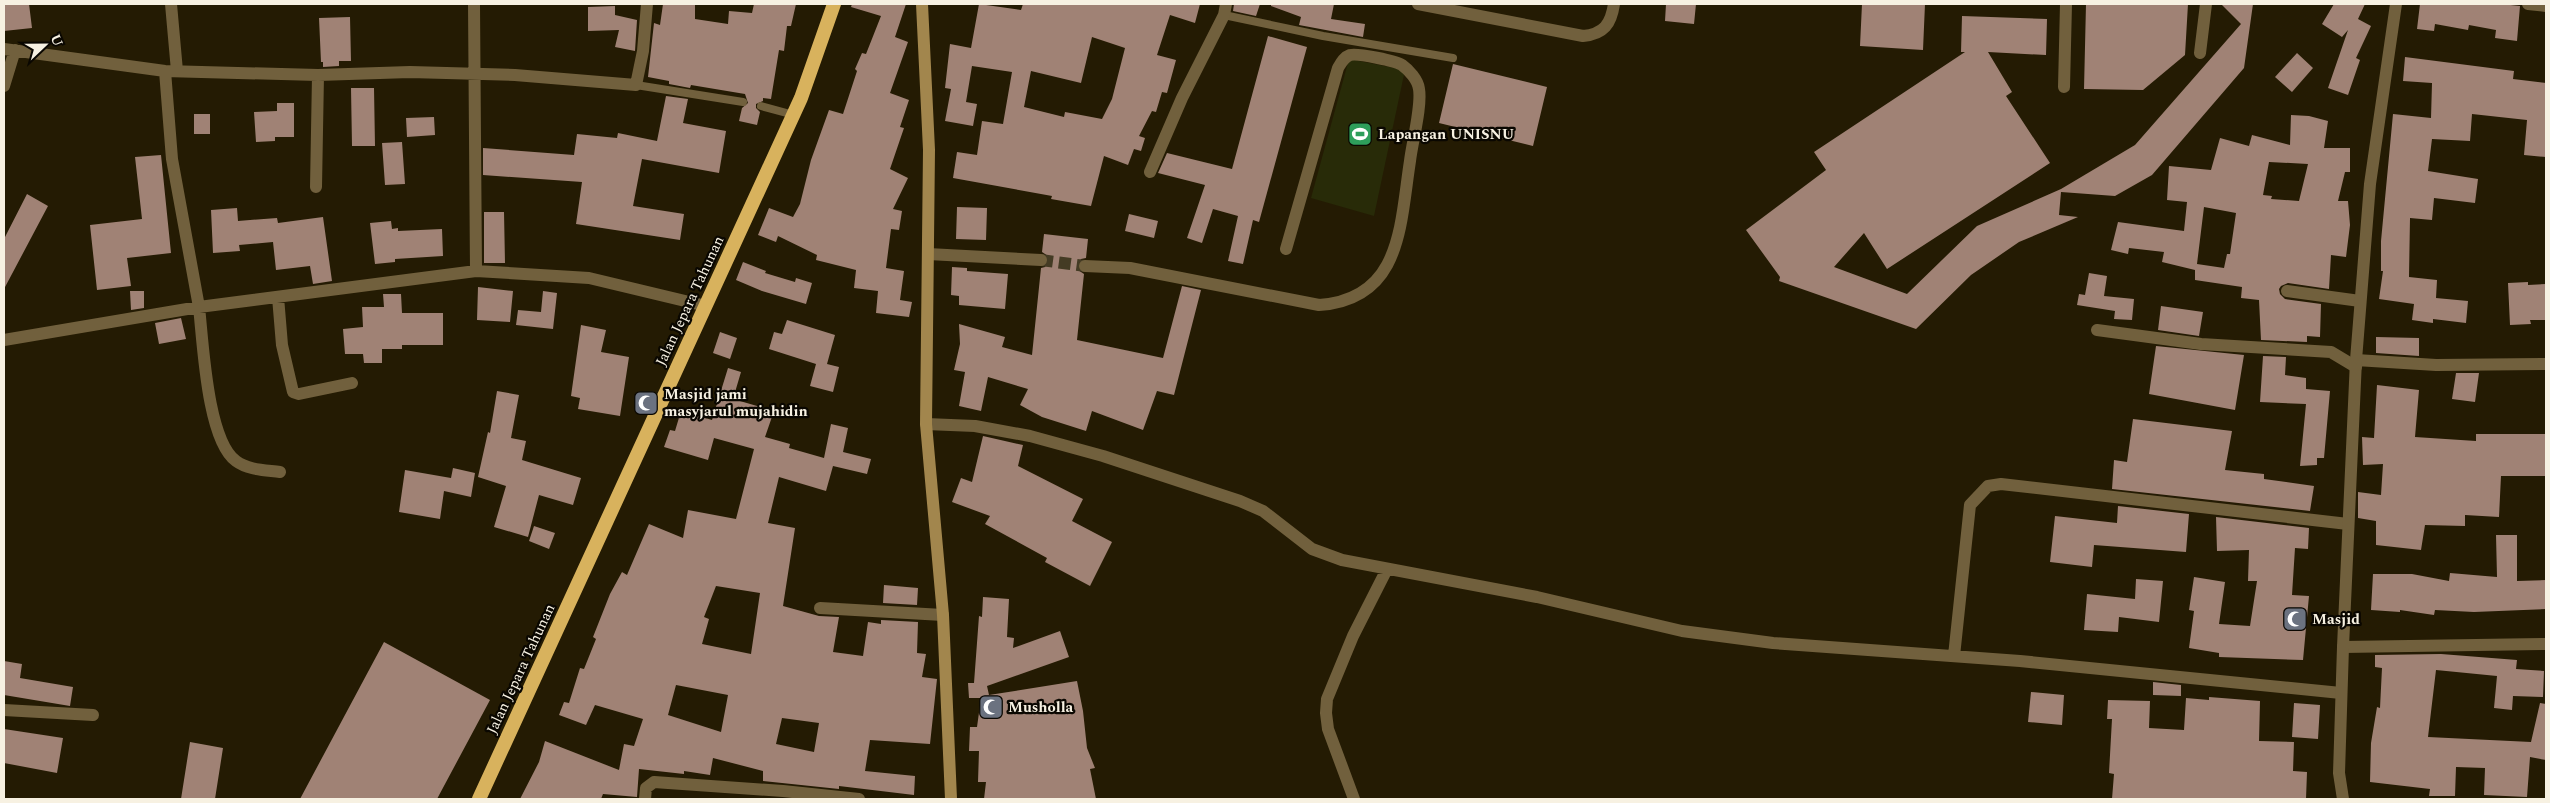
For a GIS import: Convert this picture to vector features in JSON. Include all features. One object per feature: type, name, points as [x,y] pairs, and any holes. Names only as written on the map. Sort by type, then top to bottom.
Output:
[{"type":"highway","name":"Jalan Jepara Tahunan","points":[[479,799],[794,114],[834,4]]},
{"type":"main road","points":[[922,4],[929,150],[926,424],[943,615],[951,799]]},
{"type":"street","points":[[170,4],[172,159],[199,307],[208,387],[221,442],[235,460],[245,466],[280,472]]},
{"type":"street","points":[[474,4],[473,74],[476,271]]},
{"type":"street","points":[[4,86],[10,50],[171,71],[318,75],[410,72],[473,74],[636,85],[643,51],[647,4]]},
{"type":"street","points":[[1418,4],[1583,36],[1602,31],[1609,24],[1614,4]]},
{"type":"street","points":[[2064,87],[2066,4]]},
{"type":"street","points":[[2200,53],[2206,4]]},
{"type":"street","points":[[2343,799],[2339,773],[2341,692],[2360,301],[2370,184],[2396,4]]},
{"type":"street","points":[[2528,4],[2546,6]]},
{"type":"street","points":[[1150,172],[1182,98],[1225,9]]},
{"type":"street","points":[[1085,266],[1130,268],[1319,305],[1340,304],[1372,287],[1387,268],[1397,240],[1420,89],[1413,75],[1401,64],[1359,54],[1349,55],[1342,60],[1338,68],[1286,249]]},
{"type":"street","points":[[316,187],[318,75]]},
{"type":"street","points":[[928,254],[1041,260]]},
{"type":"street","points":[[4,340],[199,307],[476,271],[589,278],[706,306]]},
{"type":"street","points":[[2287,291],[2360,301]]},
{"type":"street","points":[[278,297],[282,345],[293,392],[299,394],[352,383]]},
{"type":"street","points":[[2097,330],[2201,344],[2331,352],[2356,364],[2546,364]]},
{"type":"street","points":[[926,424],[975,426],[1030,436],[1103,456],[1240,501],[1263,511],[1312,549],[1342,560],[1537,597],[1682,631],[1773,643],[1954,656],[2341,692]]},
{"type":"street","points":[[1954,656],[1970,505],[1988,486],[2000,484],[2348,524]]},
{"type":"street","points":[[1354,799],[1328,729],[1327,699],[1353,636],[1387,568]]},
{"type":"street","points":[[820,608],[943,615]]},
{"type":"street","points":[[2343,647],[2546,644]]},
{"type":"street","points":[[4,710],[93,715]]},
{"type":"street","points":[[645,799],[646,788],[654,782],[783,791],[859,799]]},
{"type":"lane","points":[[1225,9],[1323,36],[1453,58]]},
{"type":"lane","points":[[636,85],[743,102]]},
{"type":"lane","points":[[761,106],[794,114]]},
{"type":"green space","name":"Lapangan UNISNU","points":[[1349,59],[1405,70],[1374,216],[1311,198]]},
{"type":"building","points":[[4,4],[29,4],[32,28],[4,31]]},
{"type":"building","points":[[663,4],[695,4],[695,19],[728,24],[729,11],[752,13],[754,4],[796,4],[791,26],[787,26],[784,51],[779,50],[771,99],[763,98],[763,101],[756,104],[756,108],[760,112],[757,125],[739,121],[742,108],[748,103],[745,94],[691,85],[690,88],[648,77],[654,23],[660,25]]},
{"type":"building","points":[[852,4],[906,4],[895,37],[908,42],[890,93],[909,100],[900,127],[904,128],[890,169],[908,178],[893,209],[902,211],[899,230],[891,229],[886,268],[904,271],[900,300],[912,302],[909,317],[876,313],[878,291],[854,288],[856,270],[816,260],[817,255],[778,236],[776,242],[758,235],[769,208],[793,217],[800,204],[811,160],[829,110],[843,114],[857,71],[855,69],[862,53],[866,54],[881,16],[851,7]]},
{"type":"building","points":[[979,4],[1021,10],[1023,4],[1200,4],[1195,23],[1170,15],[1157,55],[1176,60],[1167,93],[1162,92],[1156,112],[1152,111],[1139,136],[1145,138],[1141,151],[1134,149],[1128,165],[1104,156],[1091,206],[1051,199],[1052,196],[953,178],[957,152],[977,155],[982,121],[1003,124],[1012,72],[972,66],[966,102],[977,104],[973,126],[945,121],[951,89],[945,88],[950,44],[971,48]],"holes":[[[1092,37],[1125,48],[1112,99],[1102,119],[1065,112],[1064,117],[1024,107],[1031,71],[1081,83]]]},
{"type":"building","points":[[1234,4],[1260,4],[1256,16],[1233,11]]},
{"type":"building","points":[[1271,4],[1334,4],[1331,19],[1365,24],[1363,37],[1299,25],[1301,17],[1271,6]]},
{"type":"building","points":[[1666,4],[1696,4],[1694,24],[1665,21]]},
{"type":"building","points":[[1862,4],[1925,4],[1923,50],[1860,46]]},
{"type":"building","points":[[2086,4],[2188,4],[2185,55],[2143,90],[2084,89]]},
{"type":"building","points":[[2221,4],[2253,4],[2244,68],[2152,175],[2115,196],[2061,192],[2059,215],[2078,217],[2019,242],[1971,275],[1916,329],[1779,281],[1780,277],[1746,230],[1826,170],[1814,152],[1965,52],[1961,52],[1962,16],[2047,19],[2046,55],[1988,52],[2012,92],[2006,96],[2050,163],[1887,269],[1864,233],[1834,267],[1907,294],[1977,226],[2061,189],[2135,145],[2241,24]]},
{"type":"building","points":[[2334,4],[2365,4],[2358,19],[2371,26],[2356,58],[2360,60],[2348,95],[2328,88],[2348,30],[2342,37],[2322,24]]},
{"type":"building","points":[[2420,4],[2501,4],[2520,6],[2517,41],[2495,38],[2496,30],[2469,25],[2468,30],[2435,24],[2434,31],[2417,29]]},
{"type":"building","points":[[615,6],[615,15],[637,20],[635,51],[615,47],[619,30],[588,31],[588,7]]},
{"type":"building","points":[[350,17],[351,61],[339,61],[339,66],[323,67],[323,62],[321,62],[319,18]]},
{"type":"building","points":[[1268,36],[1307,47],[1259,222],[1253,220],[1243,264],[1228,261],[1238,216],[1213,209],[1202,243],[1187,238],[1205,185],[1158,173],[1167,153],[1232,169]]},
{"type":"building","points":[[2297,53],[2313,68],[2292,92],[2275,77]]},
{"type":"building","points":[[2405,57],[2514,71],[2513,79],[2546,83],[2546,157],[2524,155],[2527,120],[2472,114],[2470,141],[2432,139],[2428,171],[2478,179],[2475,203],[2434,198],[2432,220],[2410,218],[2409,277],[2437,280],[2436,298],[2468,301],[2466,323],[2433,319],[2433,323],[2412,320],[2414,304],[2379,299],[2383,271],[2381,271],[2381,241],[2393,114],[2431,118],[2432,83],[2403,81]]},
{"type":"building","points":[[1453,64],[1547,87],[1533,146],[1439,123]]},
{"type":"building","points":[[351,88],[374,88],[375,146],[352,146]]},
{"type":"building","points":[[666,96],[688,99],[683,123],[726,131],[719,173],[642,159],[633,206],[684,214],[680,240],[576,224],[582,182],[483,175],[483,148],[574,155],[577,134],[617,138],[618,133],[657,141]]},
{"type":"building","points":[[277,103],[294,103],[294,137],[275,137],[275,141],[256,142],[254,112],[277,111]]},
{"type":"building","points":[[194,114],[210,114],[210,134],[194,134]]},
{"type":"building","points":[[2291,115],[2309,116],[2328,121],[2324,148],[2350,148],[2350,172],[2345,172],[2338,201],[2348,201],[2350,225],[2346,257],[2331,255],[2329,289],[2288,283],[2279,289],[2280,294],[2285,299],[2321,304],[2320,337],[2307,336],[2307,342],[2261,340],[2259,300],[2241,298],[2242,287],[2195,280],[2195,270],[2162,262],[2164,252],[2129,248],[2128,254],[2111,250],[2118,222],[2184,231],[2187,202],[2167,200],[2169,166],[2211,170],[2220,138],[2249,146],[2252,135],[2290,145]],"holes":[[[2269,162],[2308,164],[2299,201],[2271,199],[2272,196],[2263,195]],[[2204,207],[2236,213],[2230,254],[2227,254],[2224,268],[2197,264]]]},
{"type":"building","points":[[434,117],[435,135],[407,137],[406,118]]},
{"type":"building","points":[[402,142],[405,184],[385,185],[382,143]]},
{"type":"building","points":[[161,155],[171,253],[127,258],[131,286],[97,290],[90,225],[142,219],[135,157]]},
{"type":"building","points":[[27,194],[48,206],[4,289],[4,239]]},
{"type":"building","points":[[957,207],[987,208],[986,240],[956,239]]},
{"type":"building","points":[[237,208],[238,221],[277,218],[278,223],[323,217],[332,281],[313,284],[310,266],[276,270],[273,242],[239,245],[240,251],[213,253],[211,210]]},
{"type":"building","points":[[484,212],[504,212],[505,263],[484,263]]},
{"type":"building","points":[[1129,214],[1158,221],[1154,238],[1125,231]]},
{"type":"building","points":[[391,221],[392,229],[398,228],[398,231],[442,229],[443,256],[395,259],[395,262],[375,264],[370,223]]},
{"type":"building","points":[[1044,234],[1088,239],[1086,258],[1081,259],[1077,265],[1078,270],[1084,274],[1077,340],[1163,358],[1182,286],[1201,290],[1174,395],[1157,391],[1143,430],[1092,411],[1086,431],[1042,417],[1020,405],[1028,389],[988,377],[981,411],[959,406],[965,372],[954,370],[960,344],[959,324],[1005,337],[1002,347],[1032,355],[1041,268],[1045,267],[1049,261],[1048,256],[1042,252]]},
{"type":"building","points":[[743,262],[766,271],[765,273],[795,282],[796,278],[812,283],[806,304],[762,291],[736,280]]},
{"type":"building","points":[[952,267],[967,268],[967,271],[1008,274],[1005,309],[959,305],[959,296],[951,295]]},
{"type":"building","points":[[2089,273],[2107,276],[2104,296],[2134,299],[2132,320],[2114,319],[2115,311],[2077,305],[2079,294],[2085,295]]},
{"type":"building","points":[[2528,282],[2528,285],[2546,284],[2546,320],[2530,320],[2531,324],[2510,325],[2508,283]]},
{"type":"building","points":[[478,287],[513,291],[510,322],[477,320]]},
{"type":"building","points":[[130,291],[144,291],[144,308],[131,310]]},
{"type":"building","points":[[543,291],[557,293],[553,329],[516,325],[518,310],[541,312]]},
{"type":"building","points":[[383,294],[401,294],[402,313],[443,313],[443,345],[402,345],[402,349],[382,349],[382,363],[364,363],[363,354],[345,354],[343,329],[363,327],[362,307],[384,307]]},
{"type":"building","points":[[2161,306],[2203,312],[2199,336],[2158,330]]},
{"type":"building","points":[[181,318],[186,339],[159,344],[155,323]]},
{"type":"building","points":[[787,320],[835,335],[827,364],[839,367],[833,392],[810,386],[816,364],[769,349],[774,332],[782,334]]},
{"type":"building","points":[[581,325],[606,330],[601,352],[629,357],[620,416],[578,409],[580,398],[571,396]]},
{"type":"building","points":[[720,332],[737,338],[730,359],[713,353]]},
{"type":"building","points":[[2376,337],[2419,338],[2419,356],[2376,353]]},
{"type":"building","points":[[2156,346],[2244,355],[2235,410],[2149,394]]},
{"type":"building","points":[[2263,356],[2286,357],[2285,375],[2306,378],[2306,389],[2330,391],[2324,458],[2317,458],[2317,465],[2300,466],[2306,404],[2260,402]]},
{"type":"building","points":[[728,368],[741,372],[733,399],[774,411],[765,437],[790,444],[789,448],[824,458],[831,424],[848,428],[843,452],[871,459],[867,474],[833,466],[826,491],[779,477],[768,523],[795,528],[783,606],[819,616],[839,617],[833,652],[863,656],[868,622],[881,624],[881,620],[918,622],[917,653],[926,654],[922,677],[937,679],[930,744],[870,740],[865,771],[915,776],[914,795],[839,786],[839,789],[763,781],[763,771],[713,758],[710,775],[684,771],[684,774],[639,769],[637,797],[603,794],[601,799],[520,799],[539,762],[545,741],[619,770],[624,744],[634,746],[643,719],[595,705],[586,725],[559,715],[564,702],[569,703],[580,668],[584,669],[596,639],[593,637],[610,594],[622,572],[627,575],[649,524],[683,538],[688,510],[736,519],[754,449],[714,438],[708,460],[664,447],[670,430],[675,431],[681,411],[712,420]],"holes":[[[716,586],[760,593],[751,654],[702,644],[709,619],[704,617]],[[676,685],[728,695],[721,732],[668,715]],[[782,718],[819,723],[814,752],[776,744]]]},
{"type":"building","points":[[2456,373],[2479,373],[2475,402],[2452,399]]},
{"type":"building","points":[[2377,385],[2419,390],[2415,437],[2476,441],[2476,434],[2546,434],[2546,476],[2501,476],[2499,517],[2465,515],[2465,526],[2425,525],[2421,550],[2376,545],[2376,521],[2358,518],[2358,492],[2381,495],[2383,464],[2363,465],[2362,437],[2374,438]]},
{"type":"building","points":[[497,391],[519,395],[511,438],[526,441],[522,460],[581,478],[573,505],[539,495],[528,537],[494,527],[506,486],[478,477],[488,432],[490,433]]},
{"type":"building","points":[[2133,419],[2232,431],[2225,470],[2264,474],[2264,479],[2314,486],[2310,511],[2112,489],[2114,460],[2127,462]]},
{"type":"building","points":[[983,436],[1023,445],[1018,466],[1083,499],[1072,521],[1112,542],[1090,586],[1045,562],[1047,558],[985,524],[990,516],[952,502],[961,478],[972,482]]},
{"type":"building","points":[[453,468],[475,473],[471,497],[444,491],[440,519],[399,512],[405,470],[451,478]]},
{"type":"building","points":[[2118,506],[2189,514],[2186,552],[2094,545],[2092,567],[2050,562],[2055,516],[2117,523]]},
{"type":"building","points":[[2216,517],[2309,528],[2308,549],[2295,548],[2292,595],[2309,596],[2303,660],[2219,657],[2219,653],[2189,648],[2194,611],[2189,610],[2194,577],[2225,582],[2219,624],[2250,626],[2257,581],[2248,581],[2249,550],[2217,551]]},
{"type":"building","points":[[534,526],[555,533],[549,549],[529,541]]},
{"type":"building","points":[[2496,535],[2517,535],[2517,581],[2546,580],[2546,609],[2474,612],[2435,610],[2434,615],[2400,610],[2400,612],[2371,610],[2373,574],[2412,574],[2449,581],[2450,573],[2497,577]]},
{"type":"building","points":[[2136,579],[2163,581],[2159,622],[2119,617],[2118,632],[2084,630],[2087,594],[2135,599]]},
{"type":"building","points":[[884,585],[918,588],[917,605],[883,603]]},
{"type":"building","points":[[983,597],[1009,599],[1007,637],[1014,638],[1013,648],[1060,631],[1069,657],[987,686],[989,695],[1077,681],[1083,711],[1087,748],[1095,768],[1090,769],[1096,799],[984,799],[986,782],[978,782],[979,751],[969,751],[970,727],[977,727],[981,698],[969,698],[968,683],[974,683],[979,616],[982,617]]},
{"type":"building","points":[[384,642],[490,700],[437,799],[300,799]]},
{"type":"building","points":[[2441,654],[2517,660],[2516,669],[2544,671],[2543,697],[2513,696],[2512,710],[2494,708],[2497,676],[2436,670],[2428,737],[2531,742],[2540,703],[2546,704],[2546,760],[2530,757],[2527,797],[2484,795],[2485,768],[2456,767],[2455,796],[2429,796],[2430,789],[2370,782],[2371,743],[2377,707],[2380,708],[2382,668],[2375,667],[2375,655]]},
{"type":"building","points":[[4,661],[22,664],[20,678],[73,687],[70,706],[4,695]]},
{"type":"building","points":[[2153,682],[2181,685],[2181,696],[2153,695]]},
{"type":"building","points":[[2031,692],[2064,695],[2062,725],[2028,722]]},
{"type":"building","points":[[2209,697],[2260,701],[2259,741],[2294,742],[2293,771],[2307,772],[2306,799],[2112,799],[2114,774],[2109,773],[2112,719],[2107,719],[2108,700],[2150,701],[2149,728],[2184,730],[2186,698],[2209,700]]},
{"type":"building","points":[[2294,703],[2320,705],[2318,739],[2292,737]]},
{"type":"building","points":[[4,729],[63,738],[57,773],[4,763]]},
{"type":"building","points":[[190,742],[223,748],[215,799],[181,799]]},
{"type":"tunnel","points":[[1041,260],[1085,266]]},
{"type":"place","name":"Lapangan UNISNU","points":[[1360,134]]},
{"type":"place","name":"Masjid jami masyjarul mujahidin","points":[[646,403]]},
{"type":"place","name":"Masjid","points":[[2295,619]]},
{"type":"place","name":"Musholla","points":[[991,707]]}]
